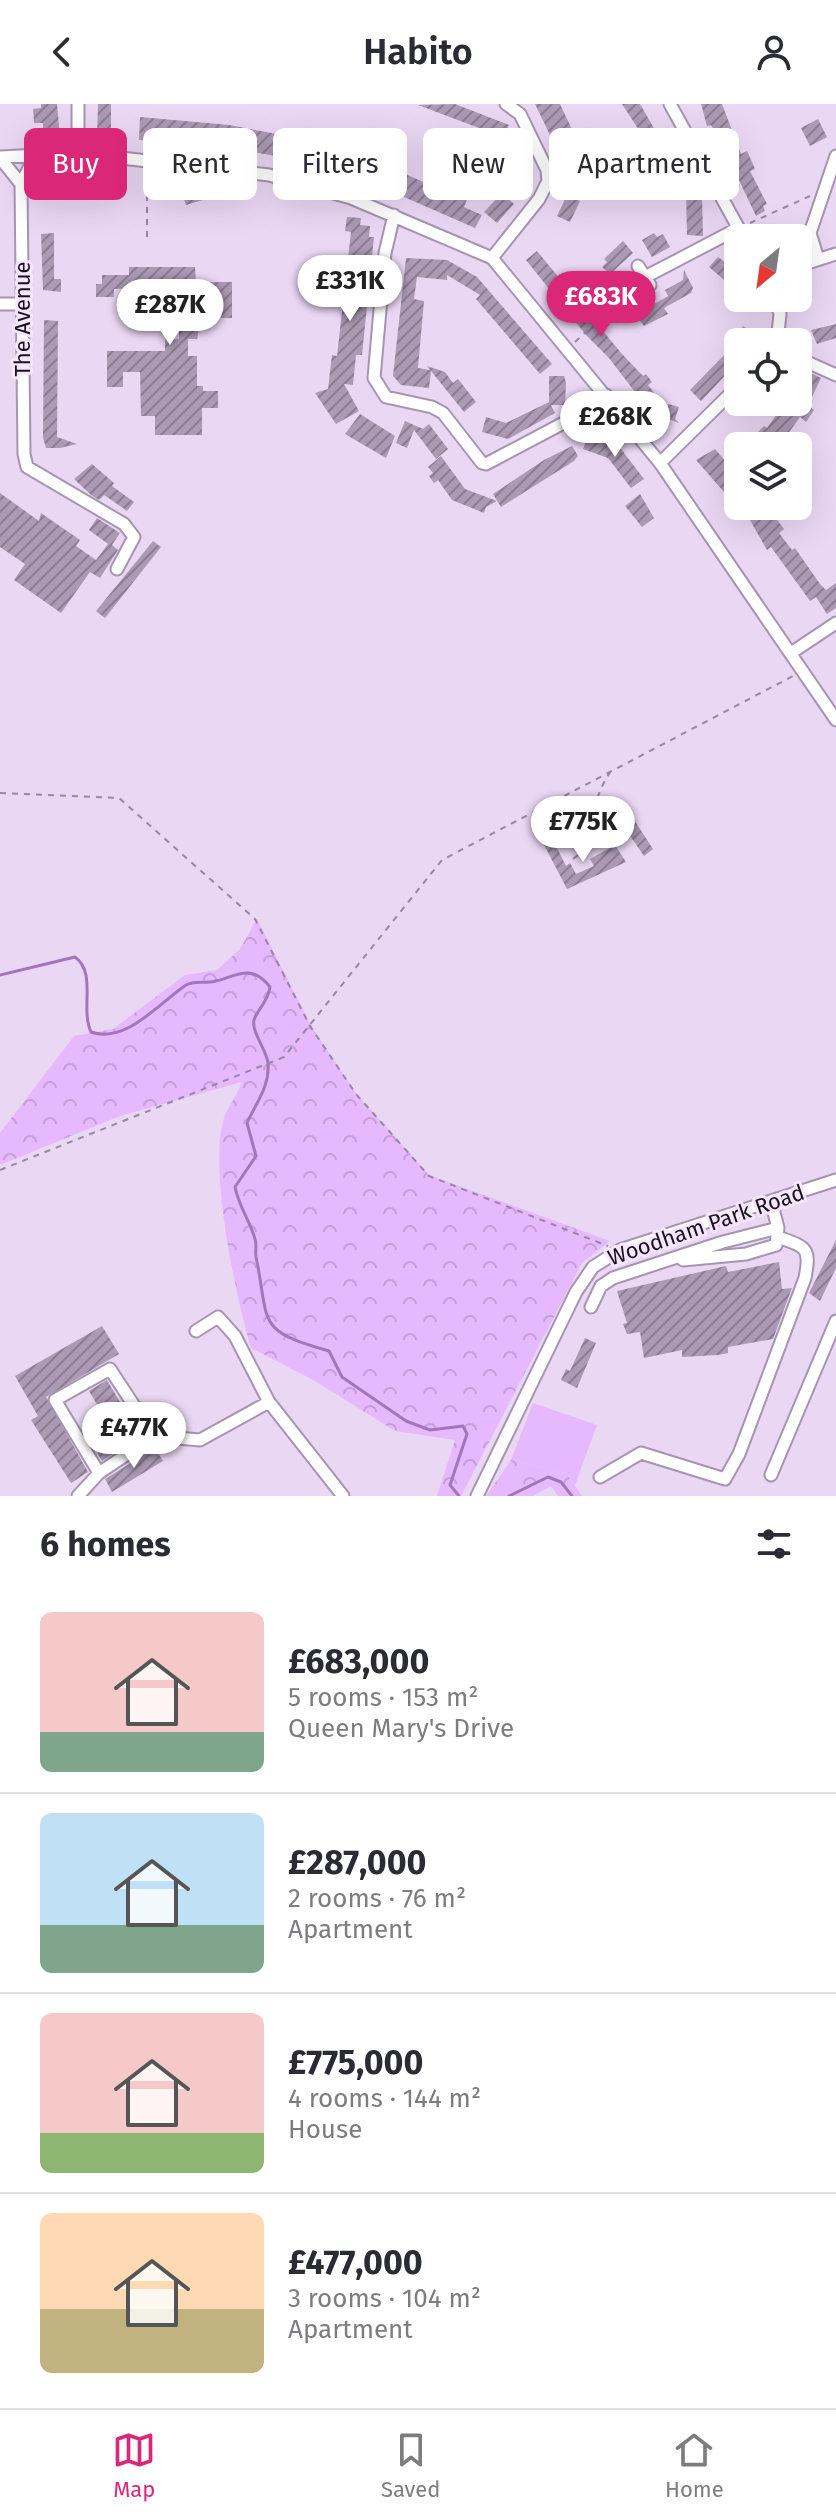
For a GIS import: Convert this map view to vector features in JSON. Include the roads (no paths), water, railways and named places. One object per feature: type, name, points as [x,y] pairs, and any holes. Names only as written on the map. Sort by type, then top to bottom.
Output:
[{"type":"street","points":[[78,104],[78,128]]},
{"type":"street","points":[[492,258],[539,199],[548,181],[547,170],[520,114],[506,104]]},
{"type":"street","points":[[670,104],[736,224]]},
{"type":"street","points":[[0,157],[24,156]]},
{"type":"street","points":[[818,259],[810,233],[836,156]]},
{"type":"street","points":[[0,157],[21,184]]},
{"type":"street","points":[[127,159],[269,175],[351,198],[492,258],[660,463],[836,720]]},
{"type":"street","name":"The Avenue","points":[[24,178],[21,184],[22,304],[24,454],[27,467],[124,524],[134,537],[117,569]]},
{"type":"street","points":[[394,215],[385,253],[374,378],[386,397],[432,407],[443,413],[482,463],[486,464],[590,409],[606,395]]},
{"type":"street","points":[[638,266],[648,281],[724,242]]},
{"type":"street","points":[[812,261],[836,254]]},
{"type":"street","points":[[0,304],[22,304]]},
{"type":"street","points":[[812,364],[836,375]]},
{"type":"street","points":[[660,463],[724,400]]},
{"type":"street","points":[[791,653],[836,623]]},
{"type":"street","name":"Woodham Park Road","points":[[479,1493],[584,1277],[593,1267],[620,1250],[836,1180]]},
{"type":"street","points":[[672,1260],[746,1254],[776,1245],[778,1232],[771,1201]]},
{"type":"street","points":[[591,1307],[601,1286],[613,1278],[723,1242],[778,1232],[808,1255],[805,1278],[739,1454],[725,1479],[641,1453],[600,1477]]},
{"type":"street","points":[[196,1331],[218,1317],[235,1336],[269,1402],[343,1496]]},
{"type":"street","points":[[771,1475],[836,1321]]},
{"type":"street","points":[[99,1473],[55,1400],[110,1369],[154,1436]]},
{"type":"street","points":[[78,1496],[99,1473],[154,1436],[200,1440],[269,1402]]},
{"type":"waterway","points":[[0,975],[75,957],[82,964],[87,981],[87,1012],[91,1032],[104,1034],[129,1027],[175,993],[196,982],[212,982],[251,973],[270,987],[254,1020],[268,1063],[265,1087],[247,1123],[256,1156],[235,1187],[256,1241],[265,1310],[277,1329],[288,1337],[329,1351],[342,1377],[406,1421],[430,1430],[463,1426],[467,1434],[450,1485],[459,1496]]},
{"type":"waterway","points":[[509,1496],[548,1477],[561,1482],[572,1496]]}]
